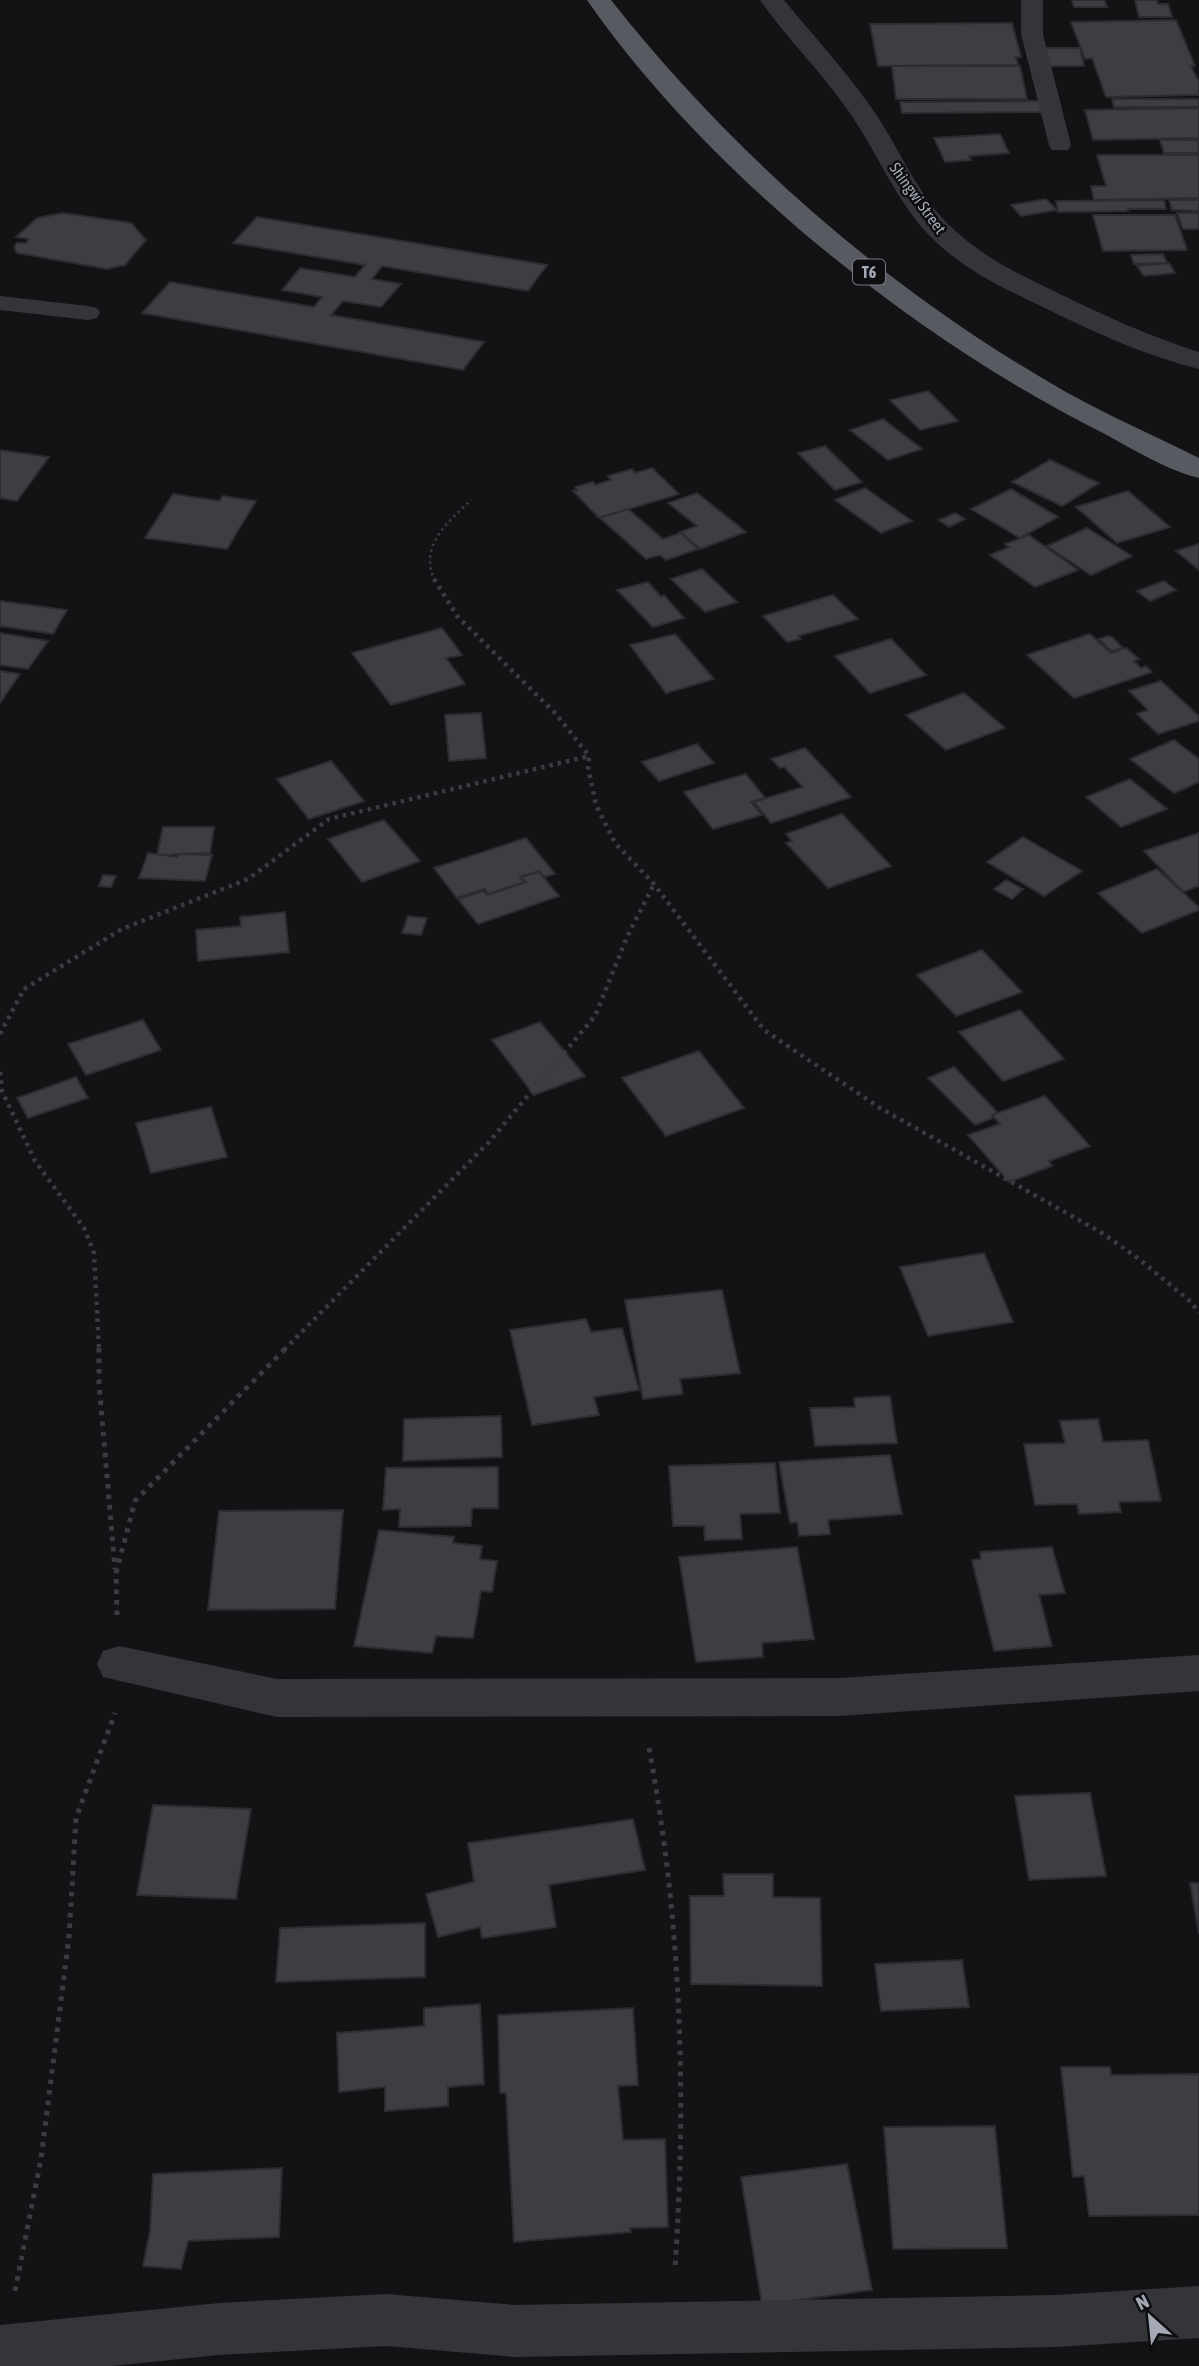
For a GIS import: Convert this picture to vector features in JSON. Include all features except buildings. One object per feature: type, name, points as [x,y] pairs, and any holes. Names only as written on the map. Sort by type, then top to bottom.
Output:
[{"type":"highway","name":"T6","points":[[599,0],[666,86],[788,204],[864,268],[936,321],[1040,388],[1199,469]]},
{"type":"street","name":"Shingwi Street","points":[[772,0],[866,118],[899,177],[939,230],[961,249],[992,272],[1087,318],[1146,344],[1199,361]]},
{"type":"street","points":[[119,1664],[277,1698],[840,1697],[1199,1673]]},
{"type":"street","points":[[1,2356],[219,2329],[386,2320],[515,2331],[1056,2321],[1199,2312]]},
{"type":"lane","points":[[1032,0],[1032,34],[1060,145]]},
{"type":"lane","points":[[0,303],[88,313]]},
{"type":"path","points":[[471,500],[440,531],[429,552],[429,571],[440,594],[489,652],[559,717],[589,756],[588,768],[596,805],[615,843],[654,884],[764,1030],[880,1108],[1102,1233],[1139,1259],[1191,1302],[1199,1313]]},
{"type":"path","points":[[0,1034],[24,989],[122,929],[248,879],[328,819],[589,756]]},
{"type":"path","points":[[116,1573],[135,1501],[489,1142],[595,1016],[627,937],[654,884]]},
{"type":"path","points":[[0,1072],[1,1091],[35,1161],[84,1228],[94,1253],[99,1313],[99,1383],[116,1573],[122,1693],[76,1818],[69,1937],[41,2159],[1,2356]]},
{"type":"path","points":[[639,1699],[661,1805],[678,1959],[682,2058],[678,2237],[671,2329]]}]
